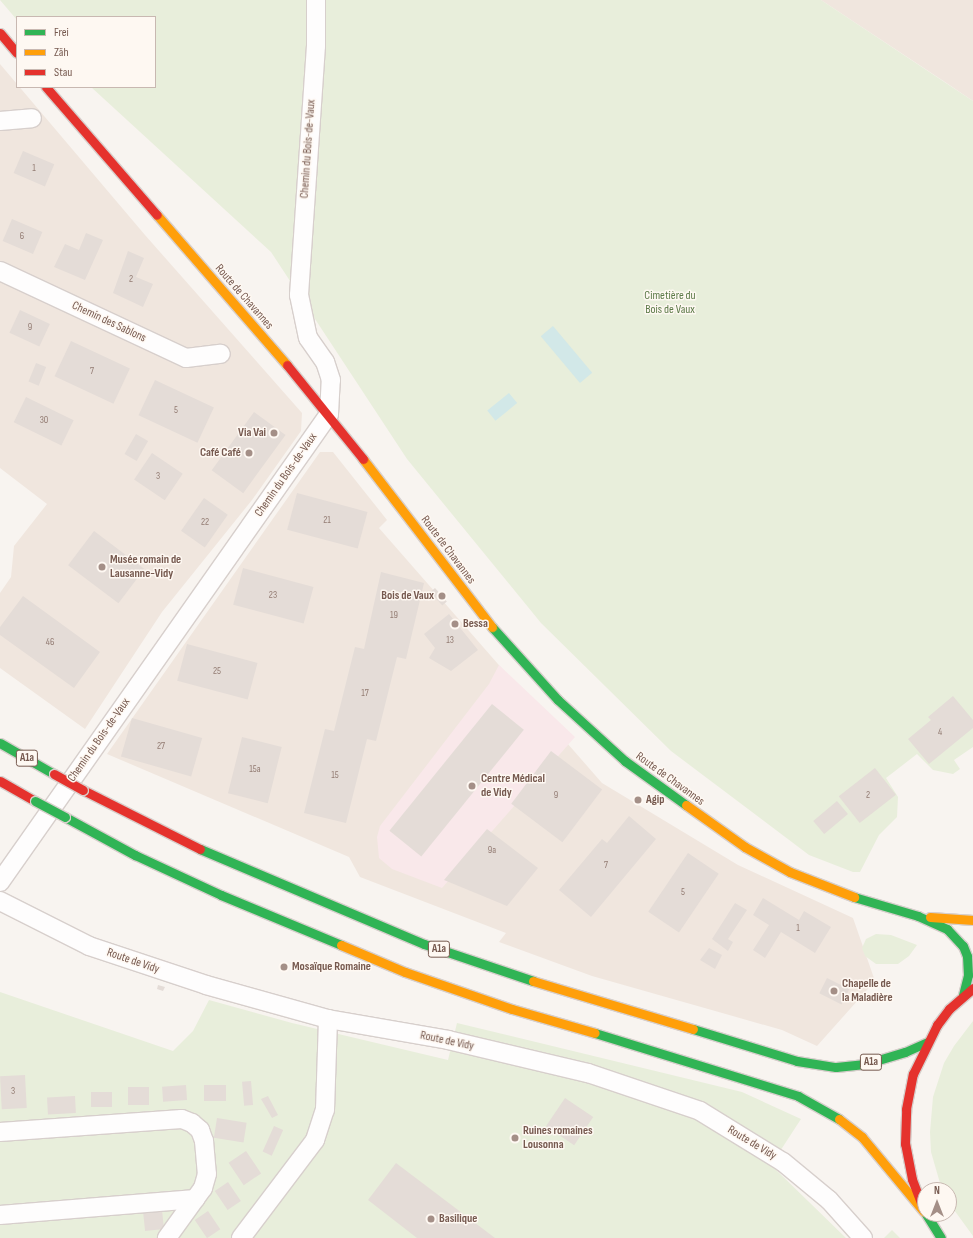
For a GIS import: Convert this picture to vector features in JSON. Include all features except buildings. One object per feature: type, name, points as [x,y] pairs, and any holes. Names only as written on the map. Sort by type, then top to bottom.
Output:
[{"type":"main road","points":[[0,33],[16,52]]},
{"type":"main road","name":"Route de Chavannes","points":[[47,88],[329,414],[498,634],[558,700],[626,761],[745,847],[790,872],[834,891],[918,916],[946,929],[963,946],[968,966],[963,995]]},
{"type":"main road","name":"A1a","points":[[0,743],[84,790],[226,862],[424,944],[544,985],[757,1047],[797,1061],[836,1067],[865,1064],[906,1052],[927,1042]]},
{"type":"main road","points":[[0,781],[135,855],[221,896],[392,967],[519,1011],[727,1072],[798,1096],[832,1113],[862,1137],[917,1203]]},
{"type":"main road","name":"Route de Chavannes","points":[[918,916],[973,920]]},
{"type":"main road","points":[[917,1192],[912,1179],[906,1137],[906,1109],[913,1074],[927,1042],[949,1009],[963,995],[973,988]]},
{"type":"main road","points":[[931,1222],[941,1238]]},
{"type":"street","name":"Chemin du Bois-de-Vaux","points":[[0,882],[329,414],[331,380],[325,362],[308,338],[301,313],[299,295],[316,46],[316,0]]},
{"type":"street","points":[[0,121],[32,118]]},
{"type":"street","name":"Chemin des Sablons","points":[[0,271],[186,358],[221,354]]},
{"type":"street","name":"Route de Vidy","points":[[0,901],[89,946],[206,986],[328,1019],[448,1040],[588,1073],[700,1111],[783,1162],[829,1200],[863,1238]]},
{"type":"street","points":[[241,1238],[315,1140],[325,1110],[328,1019]]},
{"type":"street","points":[[0,1132],[182,1119],[200,1130],[204,1141],[207,1174],[203,1188],[167,1238]]},
{"type":"street","points":[[0,1215],[195,1199]]},
{"type":"shaded area","points":[[821,0],[973,0],[973,101],[945,82]]},
{"type":"shaded area","points":[[0,64],[16,83],[16,88],[20,88],[145,235],[302,413],[301,431],[252,500],[162,612],[85,729],[0,668],[0,593],[11,577],[14,546],[47,504],[0,468]]},
{"type":"shaded area","points":[[553,326],[592,373],[580,383],[541,336]]},
{"type":"shaded area","points":[[509,393],[517,403],[495,421],[487,411]]},
{"type":"shaded area","points":[[320,452],[333,452],[387,520],[379,528],[602,783],[738,865],[853,918],[875,981],[817,1046],[782,1030],[592,976],[499,942],[506,933],[360,877],[349,857],[107,754]]},
{"type":"shaded area","name":"Centre Médical de Vidy","points":[[499,665],[575,737],[442,888],[392,869],[379,858],[377,837],[380,826],[489,684]]},
{"type":"green space","name":"Cimetière du Bois de Vaux","points":[[0,0],[821,0],[973,101],[973,747],[954,760],[960,769],[953,774],[933,770],[917,754],[886,778],[898,797],[897,817],[879,835],[860,872],[853,872],[809,855],[671,751],[541,623],[407,459],[271,252],[92,88],[156,88],[156,16],[16,16],[16,19]]},
{"type":"green space","points":[[876,934],[891,935],[917,945],[909,956],[898,964],[876,964],[865,956],[862,948],[866,939]]},
{"type":"green space","points":[[0,992],[173,1051],[193,1031],[209,1000],[292,1023],[448,1060],[457,1023],[742,1092],[801,1119],[771,1165],[846,1238],[0,1238]]},
{"type":"green space","points":[[973,1021],[973,1236],[957,1214],[957,1182],[940,1182],[931,1152],[930,1132],[933,1097],[944,1063],[954,1046]]},
{"type":"green space","points":[[892,1230],[900,1238],[884,1238]]},
{"type":"traffic: fast","points":[[492,627],[558,700],[625,761],[686,805]]},
{"type":"traffic: fast","points":[[0,743],[54,774]]},
{"type":"traffic: fast","points":[[35,801],[65,817]]},
{"type":"traffic: fast","points":[[65,817],[135,855],[221,895],[341,945]]},
{"type":"traffic: fast","points":[[200,849],[424,944],[533,981]]},
{"type":"traffic: fast","points":[[854,897],[918,916],[947,929],[963,946],[967,956],[968,975],[963,995]]},
{"type":"traffic: fast","points":[[693,1029],[797,1061],[836,1067],[865,1064],[905,1052],[927,1042]]},
{"type":"traffic: fast","points":[[595,1033],[798,1096],[839,1119]]},
{"type":"traffic: fast","points":[[931,1222],[941,1238]]},
{"type":"traffic: slow","points":[[157,215],[287,365]]},
{"type":"traffic: slow","points":[[363,459],[492,627]]},
{"type":"traffic: slow","points":[[686,805],[745,847],[790,872],[854,897]]},
{"type":"traffic: slow","points":[[930,917],[973,920]]},
{"type":"traffic: slow","points":[[341,945],[405,972],[512,1009],[595,1033]]},
{"type":"traffic: slow","points":[[533,981],[693,1029]]},
{"type":"traffic: slow","points":[[839,1119],[862,1137],[917,1204]]},
{"type":"traffic: jam","points":[[0,33],[16,52]]},
{"type":"traffic: jam","points":[[47,88],[157,215]]},
{"type":"traffic: jam","points":[[287,365],[363,459]]},
{"type":"traffic: jam","points":[[54,774],[83,790]]},
{"type":"traffic: jam","points":[[0,781],[35,801]]},
{"type":"traffic: jam","points":[[83,790],[200,849]]},
{"type":"traffic: jam","points":[[917,1192],[912,1179],[905,1144],[906,1109],[913,1074],[937,1025],[949,1009],[973,988]]},
{"type":"place","name":"Via Vai","points":[[274,433]]},
{"type":"place","name":"Café Café","points":[[249,453]]},
{"type":"place","name":"Musée romain de Lausanne-Vidy","points":[[102,567]]},
{"type":"place","name":"Bois de Vaux","points":[[442,596]]},
{"type":"place","name":"Bessa","points":[[455,624]]},
{"type":"place","name":"Centre Médical de Vidy","points":[[472,786]]},
{"type":"place","name":"Agip","points":[[638,800]]},
{"type":"place","name":"Mosaïque Romaine","points":[[284,967]]},
{"type":"place","name":"Chapelle de la Maladière","points":[[834,991]]},
{"type":"place","name":"Ruines romaines Lousonna","points":[[515,1138]]},
{"type":"place","name":"Basilique","points":[[431,1219]]}]
